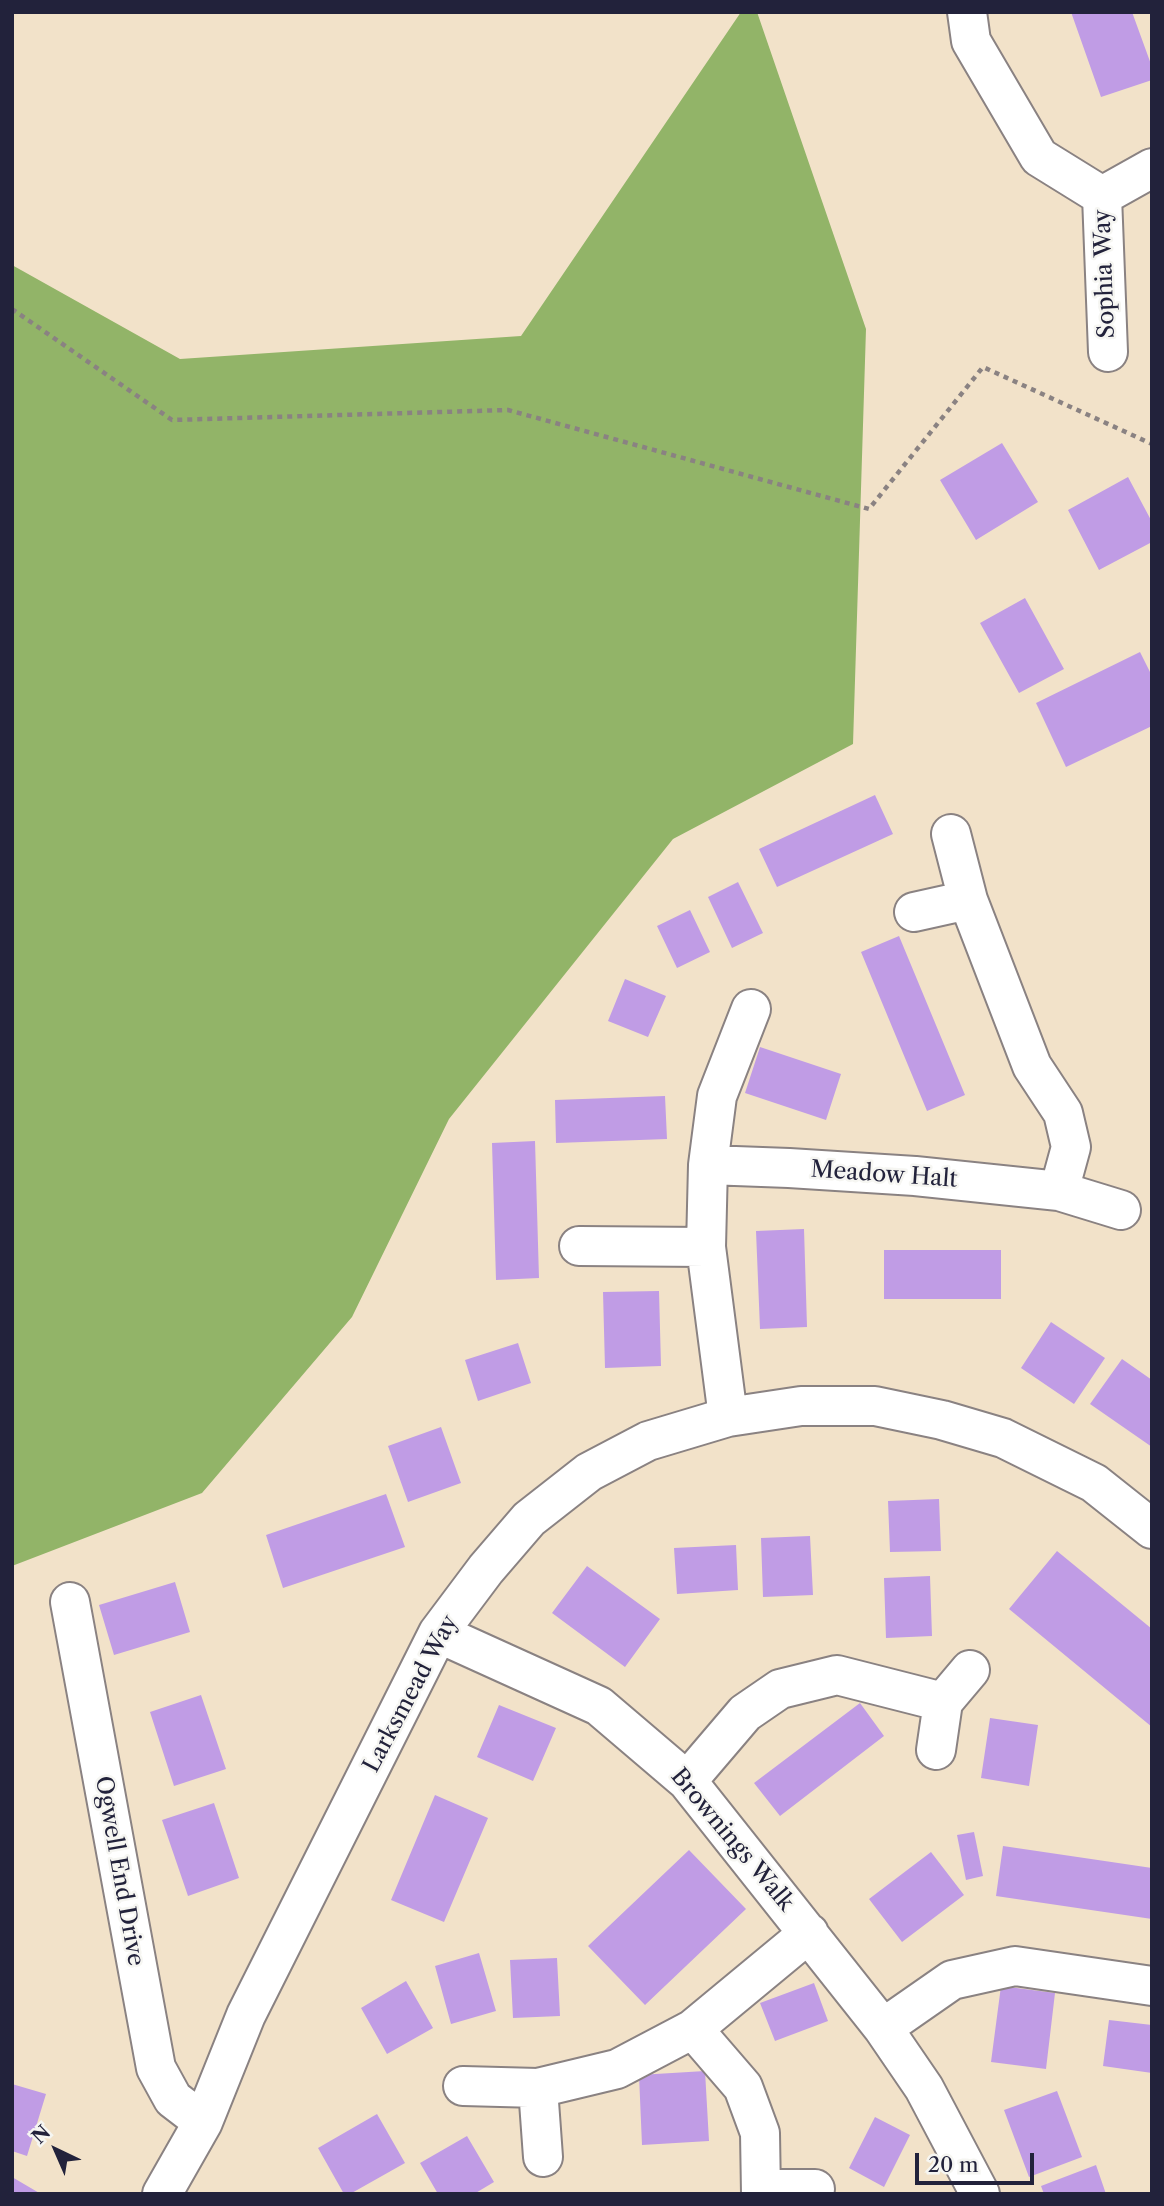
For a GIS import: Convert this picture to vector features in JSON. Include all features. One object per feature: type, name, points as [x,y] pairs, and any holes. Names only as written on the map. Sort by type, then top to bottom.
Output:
[{"type":"street","points":[[967,12],[971,41],[1039,157],[1102,196],[1152,168]]},
{"type":"street","name":"Sophia Way","points":[[1102,196],[1108,352]]},
{"type":"street","points":[[951,834],[968,900],[1032,1066],[1063,1113],[1071,1147],[1059,1191]]},
{"type":"street","points":[[914,912],[968,900]]},
{"type":"street","points":[[728,1417],[706,1247],[708,1165],[717,1096],[751,1009]]},
{"type":"street","name":"Meadow Halt","points":[[708,1165],[915,1176],[1059,1191],[1121,1210]]},
{"type":"street","points":[[579,1246],[706,1247]]},
{"type":"street","name":"Larksmead Way","points":[[162,2194],[203,2122],[246,2015],[438,1633],[528,1519],[589,1472],[648,1441],[728,1417],[801,1406],[875,1406],[942,1420],[1003,1438],[1094,1483],[1152,1529]]},
{"type":"street","name":"Ogwell End Drive","points":[[70,1602],[156,2068],[173,2099],[203,2122]]},
{"type":"street","name":"Brownings Walk","points":[[438,1633],[599,1706],[687,1781],[883,2028],[924,2088],[980,2194]]},
{"type":"street","points":[[936,1750],[943,1702],[970,1670]]},
{"type":"street","points":[[687,1781],[746,1713],[780,1689],[837,1675],[943,1702]]},
{"type":"street","points":[[463,2086],[538,2088],[617,2069],[693,2029],[809,1933]]},
{"type":"street","points":[[883,2028],[952,1980],[1015,1966],[1152,1986]]},
{"type":"street","points":[[693,2029],[743,2087],[760,2133],[761,2192],[815,2189]]},
{"type":"street","points":[[538,2088],[543,2157]]},
{"type":"path","points":[[12,309],[172,420],[508,410],[869,509],[983,367],[1152,444]]},
{"type":"green space","points":[[741,12],[757,12],[866,329],[853,744],[673,839],[449,1119],[352,1317],[202,1493],[12,1566],[12,265],[180,359],[521,336]]},
{"type":"building","points":[[1071,12],[1132,12],[1152,67],[1152,80],[1101,97]]},
{"type":"building","points":[[1002,443],[1038,502],[976,540],[940,480]]},
{"type":"building","points":[[1128,477],[1152,522],[1152,542],[1099,570],[1068,510]]},
{"type":"building","points":[[1025,598],[1064,669],[1019,693],[980,623]]},
{"type":"building","points":[[1140,652],[1152,676],[1152,726],[1066,767],[1036,703]]},
{"type":"building","points":[[875,795],[893,834],[777,887],[759,849]]},
{"type":"building","points":[[738,882],[763,933],[732,948],[708,897]]},
{"type":"building","points":[[690,910],[710,952],[677,968],[657,926]]},
{"type":"building","points":[[899,936],[965,1095],[927,1111],[861,952]]},
{"type":"building","points":[[625,979],[666,996],[648,1037],[608,1021]]},
{"type":"building","points":[[760,1047],[841,1074],[826,1120],[745,1093]]},
{"type":"building","points":[[665,1096],[667,1139],[556,1143],[555,1100]]},
{"type":"building","points":[[535,1141],[539,1278],[496,1280],[492,1143]]},
{"type":"building","points":[[804,1229],[807,1327],[760,1329],[756,1231]]},
{"type":"building","points":[[884,1250],[1001,1250],[1001,1299],[884,1299]]},
{"type":"building","points":[[659,1291],[661,1366],[605,1368],[603,1292]]},
{"type":"building","points":[[1051,1322],[1105,1358],[1074,1404],[1021,1368]]},
{"type":"building","points":[[518,1343],[531,1383],[478,1401],[465,1360]]},
{"type":"building","points":[[1122,1359],[1152,1380],[1152,1447],[1090,1404]]},
{"type":"building","points":[[441,1427],[461,1483],[408,1502],[388,1446]]},
{"type":"building","points":[[386,1494],[405,1547],[283,1588],[266,1535]]},
{"type":"building","points":[[939,1499],[941,1551],[890,1552],[888,1501]]},
{"type":"building","points":[[810,1536],[813,1595],[763,1597],[761,1538]]},
{"type":"building","points":[[736,1545],[738,1590],[677,1594],[674,1548]]},
{"type":"building","points":[[1057,1551],[1152,1629],[1152,1727],[1009,1609]]},
{"type":"building","points":[[587,1566],[660,1619],[625,1667],[552,1613]]},
{"type":"building","points":[[930,1576],[932,1636],[886,1638],[884,1578]]},
{"type":"building","points":[[175,1582],[190,1632],[114,1655],[99,1605]]},
{"type":"building","points":[[201,1695],[226,1769],[174,1786],[150,1712]]},
{"type":"building","points":[[860,1703],[884,1736],[780,1816],[754,1783]]},
{"type":"building","points":[[499,1705],[556,1728],[533,1781],[477,1757]]},
{"type":"building","points":[[990,1718],[1038,1725],[1029,1786],[981,1778]]},
{"type":"building","points":[[435,1795],[488,1818],[444,1922],[391,1900]]},
{"type":"building","points":[[214,1803],[239,1878],[188,1896],[162,1820]]},
{"type":"building","points":[[974,1832],[983,1876],[966,1880],[957,1835]]},
{"type":"building","points":[[1003,1846],[1152,1868],[1152,1919],[996,1896]]},
{"type":"building","points":[[689,1850],[746,1909],[645,2005],[588,1946]]},
{"type":"building","points":[[931,1852],[964,1895],[902,1942],[869,1899]]},
{"type":"building","points":[[479,1953],[496,2011],[451,2024],[435,1966]]},
{"type":"building","points":[[557,1958],[560,2016],[513,2018],[510,1960]]},
{"type":"building","points":[[406,1981],[433,2028],[387,2054],[361,2008]]},
{"type":"building","points":[[814,1983],[828,2021],[775,2041],[760,2003]]},
{"type":"building","points":[[1001,1986],[1055,1993],[1046,2069],[991,2062]]},
{"type":"building","points":[[1109,2020],[1152,2025],[1152,2073],[1103,2066]]},
{"type":"building","points":[[705,2071],[709,2141],[642,2145],[639,2075]]},
{"type":"building","points":[[12,2084],[46,2094],[27,2156],[12,2151]]},
{"type":"building","points":[[1057,2091],[1082,2157],[1029,2177],[1004,2110]]},
{"type":"building","points":[[377,2114],[405,2163],[350,2194],[344,2194],[318,2148]]},
{"type":"building","points":[[875,2117],[910,2135],[884,2187],[849,2168]]},
{"type":"building","points":[[467,2136],[494,2182],[474,2194],[438,2194],[420,2163]]},
{"type":"building","points":[[1096,2165],[1106,2194],[1044,2194],[1041,2186]]},
{"type":"building","points":[[12,2177],[41,2194],[12,2194]]}]
